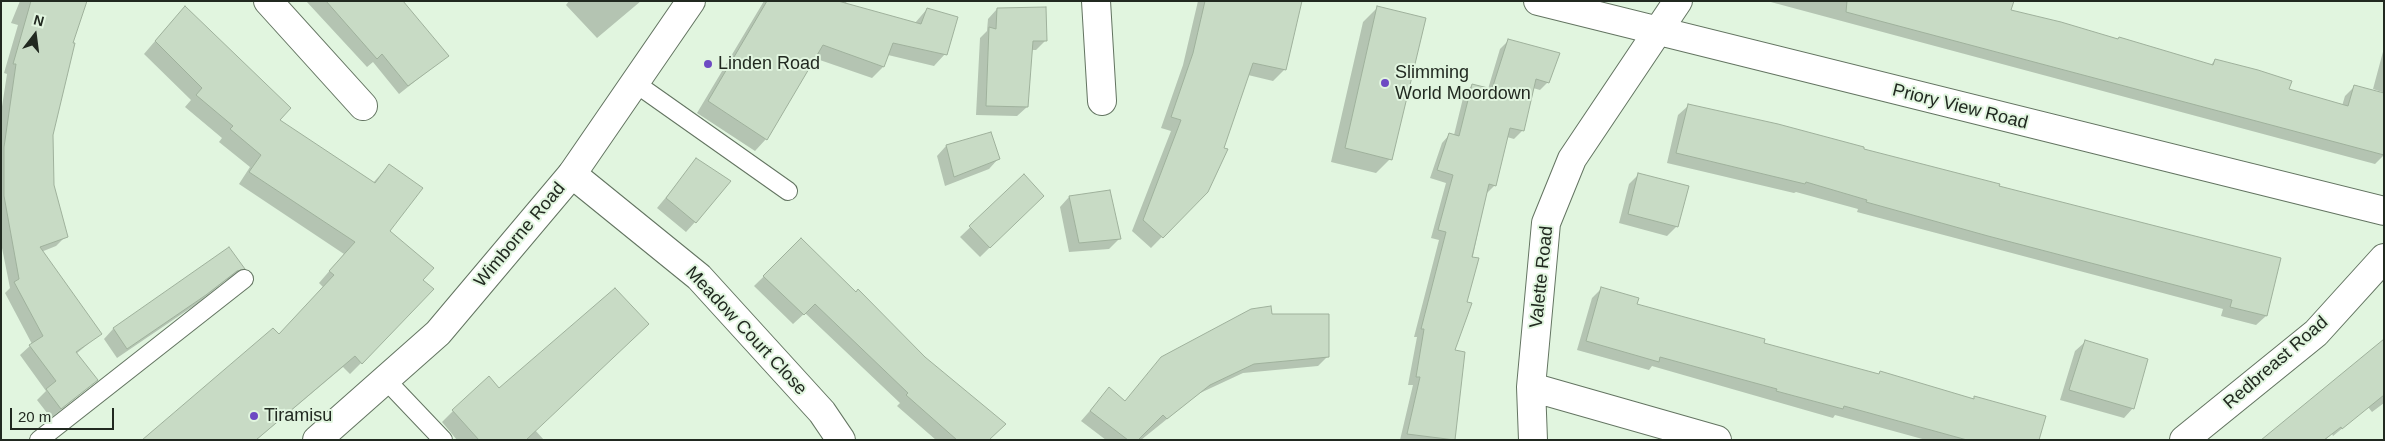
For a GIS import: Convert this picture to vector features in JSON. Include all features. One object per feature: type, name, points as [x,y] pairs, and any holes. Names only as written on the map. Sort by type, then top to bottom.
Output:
[{"type":"street","points":[[268,1],[363,106]]},
{"type":"street","name":"Wimborne Road","points":[[317,440],[438,333],[572,174],[691,1]]},
{"type":"street","points":[[1096,1],[1102,101]]},
{"type":"street","name":"Priory View Road","points":[[1538,1],[2384,211]]},
{"type":"street","name":"Valette Road","points":[[1533,440],[1530,387],[1546,223],[1572,159],[1678,1]]},
{"type":"street","name":"Meadow Court Close","points":[[572,174],[700,277],[822,412],[841,440]]},
{"type":"street","name":"Redbreast Road","points":[[2184,440],[2316,333],[2384,258]]},
{"type":"street","points":[[1530,387],[1717,440]]},
{"type":"lane","points":[[635,83],[788,191]]},
{"type":"lane","points":[[39,440],[244,279]]},
{"type":"lane","points":[[385,379],[443,440]]},
{"type":"building","points":[[31,1],[87,1],[73,43],[75,43],[53,135],[54,185],[68,237],[40,247],[102,334],[76,352],[98,380],[61,409],[46,389],[56,381],[29,345],[43,336],[14,282],[19,279],[4,196],[4,147],[16,64],[13,64]]},
{"type":"building","points":[[326,1],[403,1],[449,56],[408,86],[382,54],[377,59]]},
{"type":"building","points":[[767,1],[838,1],[921,24],[927,8],[958,17],[947,55],[893,43],[884,67],[823,45],[767,140],[708,101]]},
{"type":"building","points":[[1205,1],[1302,1],[1286,70],[1253,63],[1224,148],[1228,149],[1208,192],[1163,238],[1143,220],[1181,120],[1171,117],[1193,53]]},
{"type":"building","points":[[1847,1],[2014,1],[2011,10],[2118,39],[2119,37],[2213,65],[2215,59],[2258,70],[2292,81],[2289,89],[2348,106],[2354,85],[2384,93],[2384,155],[1846,12]]},
{"type":"building","points":[[185,6],[291,108],[280,120],[375,183],[389,164],[423,188],[390,231],[434,268],[423,280],[434,289],[362,364],[355,356],[256,440],[142,440],[273,328],[279,334],[334,275],[329,271],[355,242],[249,172],[261,155],[230,129],[233,126],[196,95],[202,88],[155,41]]},
{"type":"building","name":"Slimming World Moordown","points":[[1377,6],[1426,18],[1392,160],[1345,148]]},
{"type":"building","points":[[1046,7],[1047,41],[1033,41],[1028,107],[986,106],[989,27],[996,29],[997,8]]},
{"type":"building","points":[[1508,39],[1560,53],[1549,83],[1536,79],[1524,131],[1510,128],[1496,186],[1489,184],[1472,257],[1479,258],[1467,302],[1472,303],[1455,350],[1465,352],[1455,440],[1407,434],[1420,377],[1416,377],[1424,329],[1421,329],[1446,232],[1438,230],[1453,175],[1437,170],[1449,133],[1459,136],[1472,84],[1492,89]]},
{"type":"building","points":[[1688,104],[1778,124],[1864,147],[1864,149],[2000,184],[1999,186],[2281,258],[2267,316],[2230,307],[2232,300],[1988,236],[1866,202],[1867,200],[1806,182],[1805,184],[1676,153]]},
{"type":"building","points":[[991,132],[1000,159],[954,177],[946,145]]},
{"type":"building","points":[[696,158],[731,181],[696,223],[666,198]]},
{"type":"building","points":[[1638,173],[1689,186],[1678,227],[1628,214]]},
{"type":"building","points":[[1024,174],[1044,196],[990,248],[969,226]]},
{"type":"building","points":[[1110,190],[1121,239],[1079,243],[1069,196]]},
{"type":"building","points":[[801,238],[856,292],[858,289],[925,357],[1006,424],[989,440],[957,440],[906,395],[908,393],[815,304],[804,315],[763,276]]},
{"type":"building","points":[[229,247],[245,269],[237,271],[206,295],[127,349],[113,328]]},
{"type":"building","points":[[1601,287],[1639,298],[1637,304],[1765,339],[1764,343],[1879,374],[1880,371],[1974,399],[1974,396],[2046,416],[2039,440],[1967,440],[1844,406],[1843,409],[1776,391],[1777,389],[1660,357],[1659,362],[1586,341]]},
{"type":"building","points":[[615,288],[649,324],[526,440],[479,440],[452,410],[489,376],[499,388]]},
{"type":"building","points":[[1271,306],[1272,314],[1329,314],[1329,357],[1254,364],[1210,385],[1167,419],[1163,415],[1138,440],[1128,440],[1090,411],[1109,387],[1125,401],[1161,357],[1251,309]]},
{"type":"building","points":[[2384,339],[2384,395],[2342,429],[2341,427],[2324,440],[2261,440]]},
{"type":"building","points":[[2085,340],[2148,359],[2134,409],[2069,390]]},
{"type":"place","name":"Linden Road","points":[[708,64]]},
{"type":"place","name":"Slimming World Moordown","points":[[1385,83]]},
{"type":"place","name":"Tiramisu","points":[[254,416]]}]
